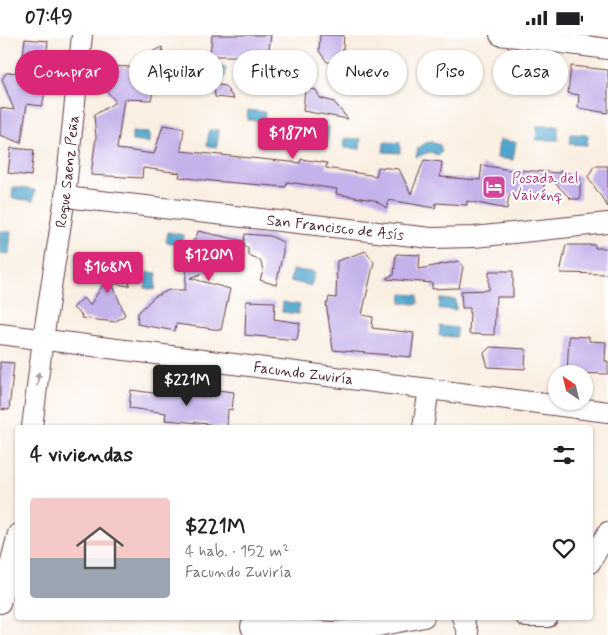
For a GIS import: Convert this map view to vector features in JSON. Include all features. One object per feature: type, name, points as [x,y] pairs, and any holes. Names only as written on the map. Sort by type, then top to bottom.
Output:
[{"type":"street","name":"Roque Saenz Peña","points":[[32,425],[43,339],[65,197],[82,35]]},
{"type":"street","points":[[500,35],[608,49]]},
{"type":"street","name":"San Francisco de Asís","points":[[65,197],[432,238],[474,237],[608,223]]},
{"type":"street","name":"Facundo Zuviría","points":[[0,334],[608,412]]},
{"type":"street","points":[[423,425],[429,389]]},
{"type":"street","points":[[593,558],[608,532]]},
{"type":"street","points":[[0,603],[15,546]]},
{"type":"street","points":[[251,626],[333,631],[364,629],[409,620]]},
{"type":"street","points":[[463,620],[468,635]]},
{"type":"water","points":[[223,67],[226,67],[225,77],[223,77]]},
{"type":"water","points":[[248,110],[265,112],[264,121],[247,120]]},
{"type":"water","points":[[282,125],[294,126],[291,148],[279,146]]},
{"type":"water","points":[[320,126],[329,127],[327,143],[318,142]]},
{"type":"water","points":[[537,126],[558,126],[558,140],[537,140]]},
{"type":"water","points":[[209,130],[219,130],[217,147],[207,146]]},
{"type":"water","points":[[132,132],[149,133],[149,143],[132,141]]},
{"type":"water","points":[[571,134],[588,135],[587,145],[570,144]]},
{"type":"water","points":[[345,138],[361,139],[360,149],[344,148]]},
{"type":"water","points":[[499,140],[516,142],[513,160],[497,158]]},
{"type":"water","points":[[384,142],[400,143],[400,153],[383,152]]},
{"type":"water","points":[[431,142],[440,145],[442,152],[438,155],[430,152],[416,157],[418,148],[425,143]]},
{"type":"water","points":[[13,187],[35,190],[33,201],[12,198]]},
{"type":"water","points":[[0,231],[11,232],[9,254],[0,253]]},
{"type":"water","points":[[168,232],[184,235],[183,245],[166,242]]},
{"type":"water","points":[[292,270],[315,272],[311,286],[290,281]]},
{"type":"water","points":[[147,272],[157,273],[155,290],[145,288]]},
{"type":"water","points":[[402,294],[418,295],[418,304],[401,303]]},
{"type":"water","points":[[440,299],[456,300],[456,310],[439,309]]},
{"type":"water","points":[[283,302],[300,305],[298,314],[282,312]]},
{"type":"water","points":[[440,326],[457,328],[456,337],[439,336]]},
{"type":"building","points":[[212,35],[271,35],[269,49],[233,50],[233,56],[223,56],[223,50],[211,50]]},
{"type":"building","points":[[320,35],[344,35],[343,50],[327,50],[327,62],[319,51]]},
{"type":"building","points":[[25,39],[48,41],[47,50],[24,50]]},
{"type":"building","points":[[571,66],[608,70],[608,113],[578,108],[579,95],[568,93]]},
{"type":"building","points":[[119,67],[129,67],[129,95],[152,95],[151,100],[124,99],[117,149],[154,154],[163,125],[184,128],[181,151],[300,163],[301,159],[327,163],[326,168],[376,176],[378,167],[399,169],[411,194],[424,160],[442,162],[440,177],[480,180],[482,165],[522,172],[522,170],[559,173],[560,171],[580,177],[580,199],[571,199],[545,173],[543,198],[509,195],[507,209],[467,201],[467,205],[436,203],[435,208],[389,200],[387,208],[374,200],[336,194],[337,189],[287,182],[286,187],[212,181],[179,177],[180,173],[143,168],[142,178],[91,175],[96,137],[94,115],[116,102],[110,95],[119,95]]},
{"type":"building","points":[[15,72],[15,95],[45,95],[42,106],[27,104],[21,143],[0,135],[0,108],[14,110],[2,79],[6,73]]},
{"type":"building","points":[[223,86],[234,99],[215,97],[215,95],[223,95]]},
{"type":"building","points":[[317,92],[320,98],[334,102],[348,119],[303,111],[304,95],[317,95]]},
{"type":"building","points":[[11,148],[34,150],[31,176],[8,173]]},
{"type":"building","points":[[594,166],[608,166],[608,207],[588,177]]},
{"type":"building","points":[[198,231],[244,241],[245,234],[270,236],[283,242],[283,252],[276,285],[260,280],[263,271],[261,262],[248,255],[248,247],[244,247],[244,242],[241,254],[228,250],[228,264],[190,278],[230,289],[221,330],[176,324],[175,331],[137,324],[138,313],[154,297],[169,290],[185,290],[188,245],[196,238]]},
{"type":"building","points":[[566,245],[595,245],[595,248],[608,248],[608,274],[560,273]]},
{"type":"building","points":[[366,251],[374,262],[362,315],[373,317],[372,328],[414,333],[411,357],[333,350],[326,303],[328,303],[329,297],[336,298],[337,261]]},
{"type":"building","points":[[396,254],[420,255],[419,269],[459,261],[463,267],[459,288],[432,289],[432,283],[387,279],[387,277],[394,275]]},
{"type":"building","points":[[106,258],[133,262],[129,286],[112,283],[125,315],[115,322],[81,318],[82,316],[73,308],[83,298],[90,305],[105,282]]},
{"type":"building","points":[[489,271],[513,271],[513,297],[496,297],[494,335],[469,334],[470,308],[462,308],[461,291],[489,290]]},
{"type":"building","points":[[246,301],[275,302],[274,319],[300,323],[297,340],[245,335]]},
{"type":"building","points":[[569,336],[589,337],[589,341],[606,342],[605,361],[608,361],[608,374],[593,374],[593,365],[567,365]]},
{"type":"building","points":[[490,347],[526,349],[525,369],[488,367],[484,353]]},
{"type":"building","points":[[0,362],[14,363],[9,410],[0,409]]},
{"type":"building","points":[[210,389],[234,392],[232,410],[228,409],[227,425],[165,420],[166,413],[129,408],[131,390],[168,395],[209,397]]},
{"type":"place","name":"Posada del Vaivénq","points":[[494,187]]}]
